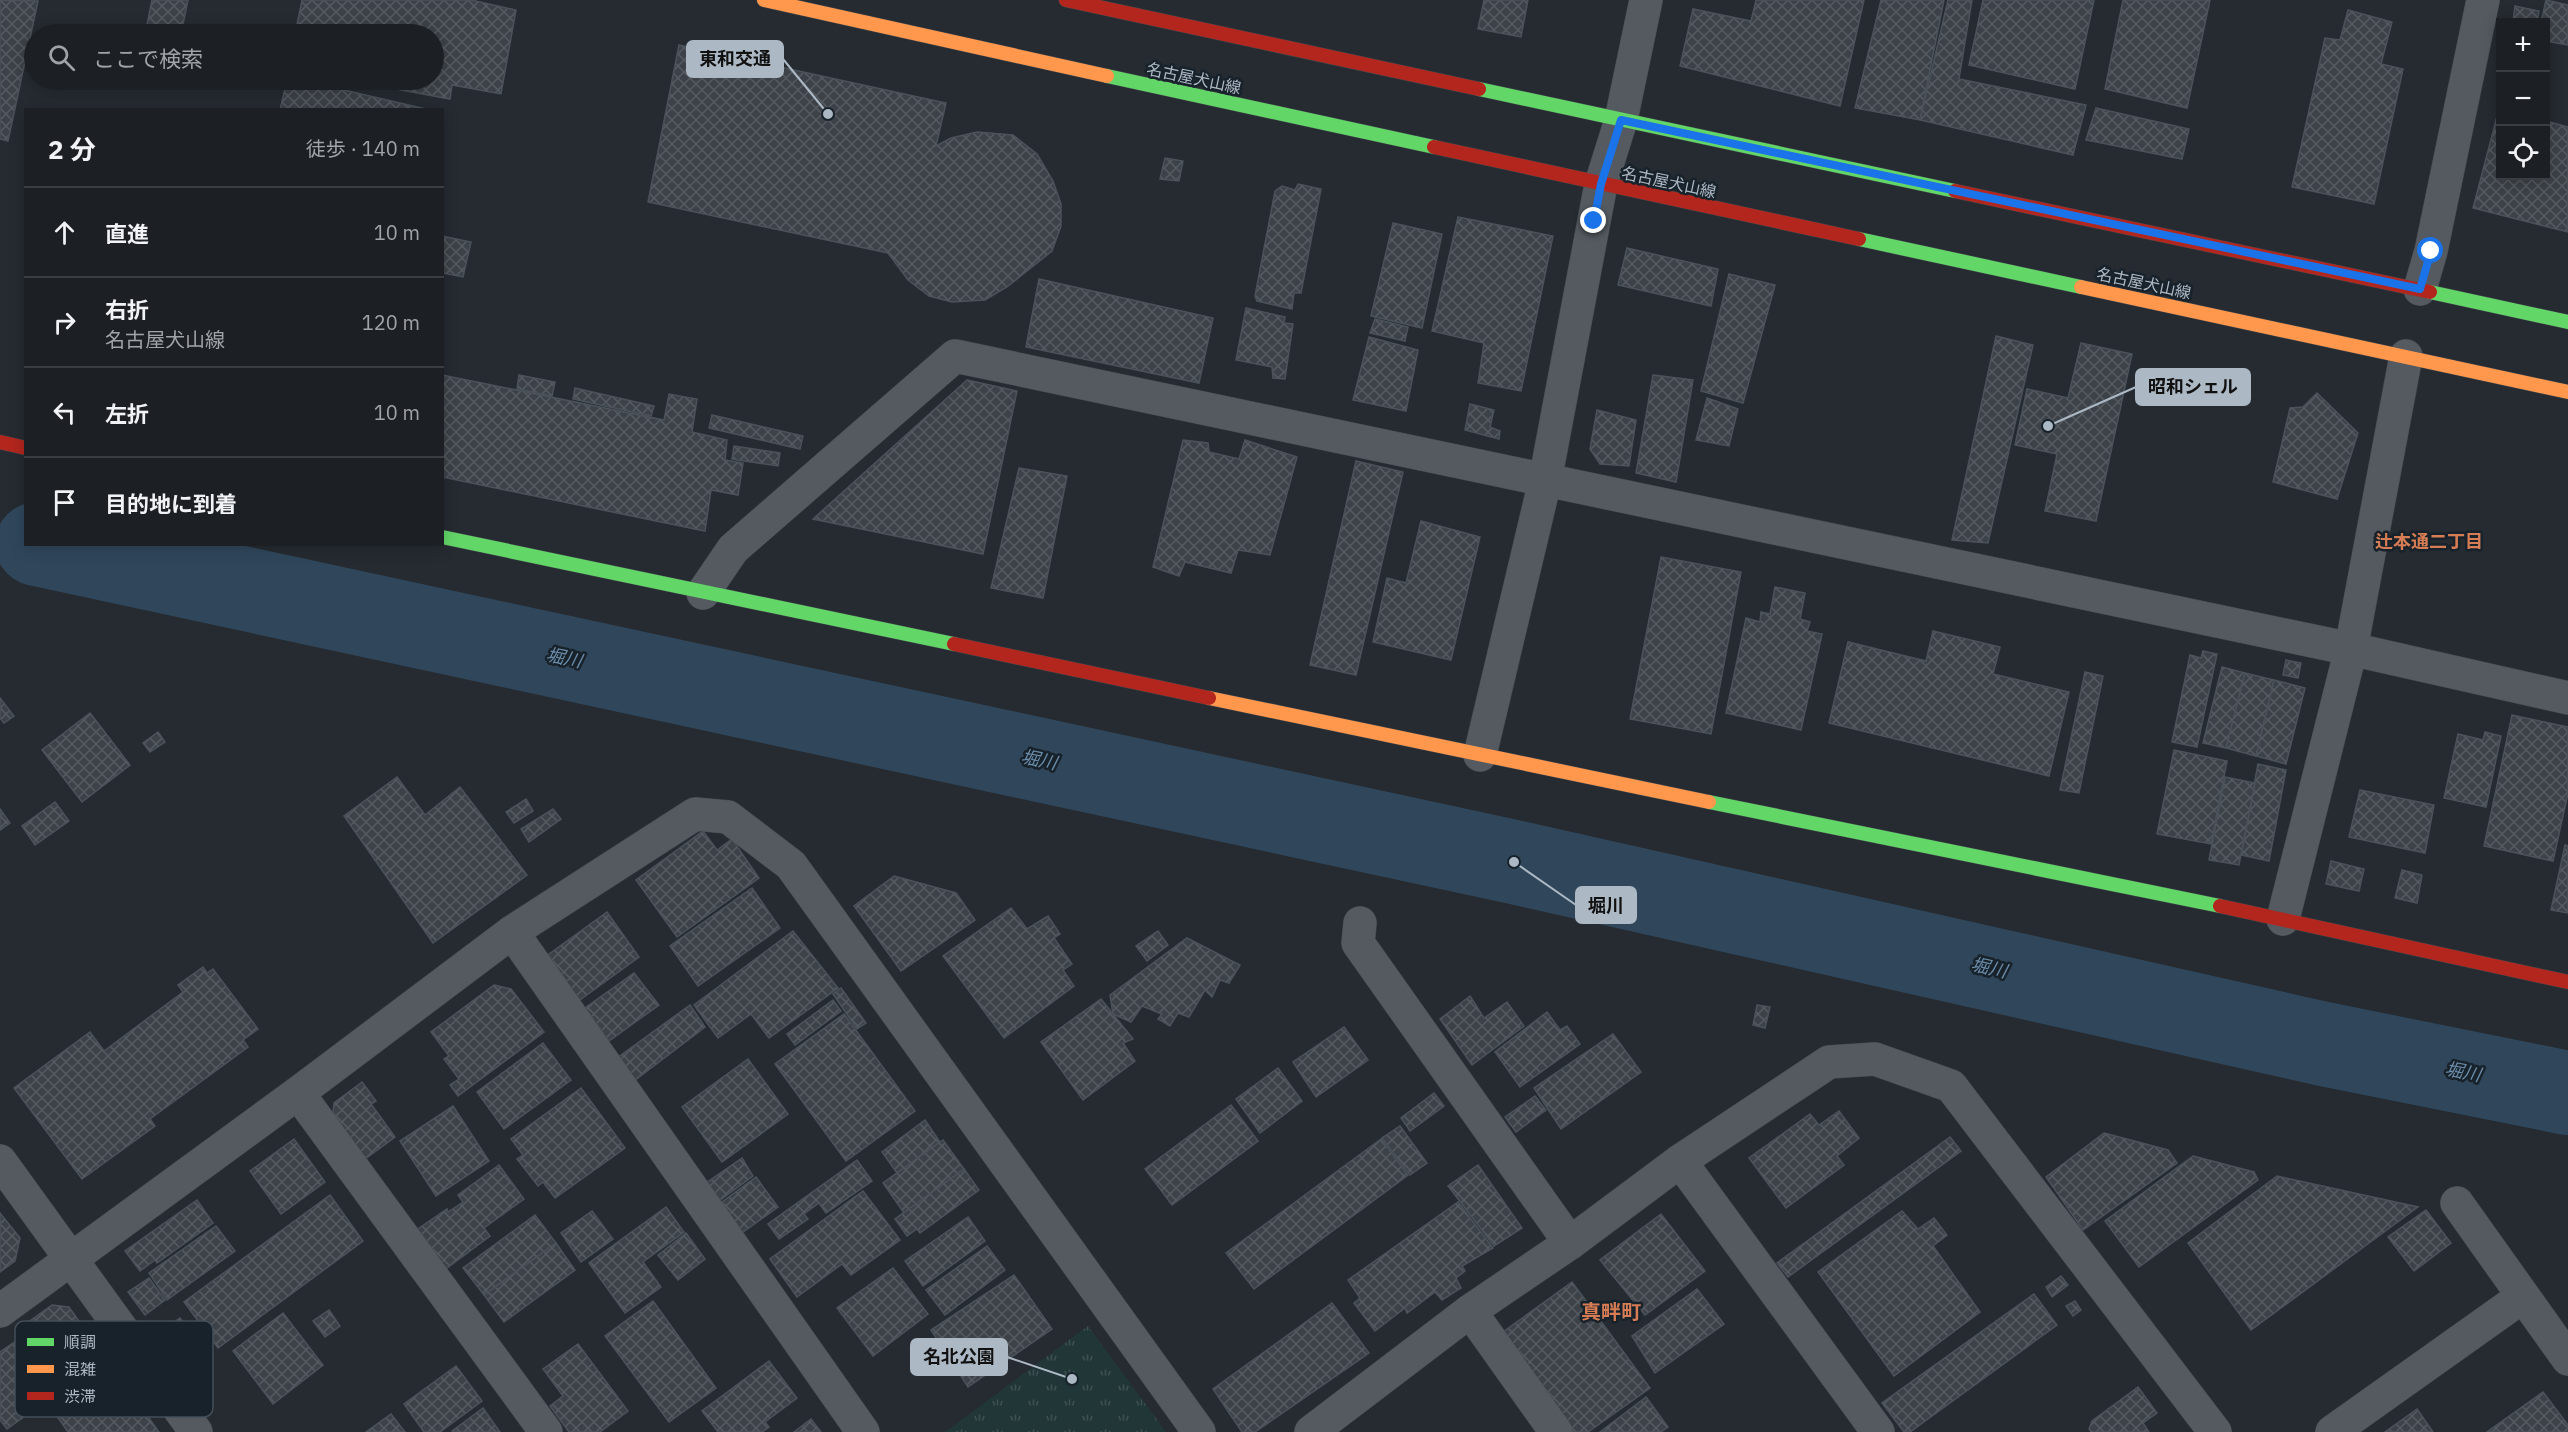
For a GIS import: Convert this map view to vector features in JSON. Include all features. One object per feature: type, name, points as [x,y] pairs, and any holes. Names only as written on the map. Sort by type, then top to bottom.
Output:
[{"type":"main road","name":"名古屋犬山線","points":[[764,0],[1601,184],[2568,392]]},
{"type":"main road","points":[[1066,0],[2568,322]]},
{"type":"main road","points":[[0,442],[24,448]]},
{"type":"main road","points":[[444,537],[703,594],[2283,919],[2568,982]]},
{"type":"street","points":[[1480,755],[1545,481],[1601,184],[1621,120],[1646,0]]},
{"type":"street","points":[[2420,289],[2431,251],[2483,0]]},
{"type":"street","points":[[703,594],[733,549],[955,356],[2351,649],[2568,698]]},
{"type":"street","points":[[2283,919],[2351,649],[2406,356]]},
{"type":"street","points":[[0,1311],[298,1093],[512,932],[694,814],[728,817],[791,865],[1199,1432]]},
{"type":"street","points":[[1360,923],[1358,944],[1570,1243]]},
{"type":"street","points":[[512,932],[863,1432]]},
{"type":"street","points":[[1311,1432],[1470,1311],[1570,1243],[1680,1161],[1829,1062],[1875,1059],[1951,1086],[2215,1432]]},
{"type":"street","points":[[298,1093],[546,1432]]},
{"type":"street","points":[[0,1161],[115,1321]]},
{"type":"street","points":[[1680,1161],[1878,1432]]},
{"type":"street","points":[[2457,1203],[2568,1359]]},
{"type":"street","points":[[2332,1432],[2522,1297]]},
{"type":"street","points":[[1470,1311],[1556,1432]]},
{"type":"street","points":[[185,1417],[196,1432]]},
{"type":"green space","points":[[1088,1326],[1166,1432],[945,1432]]},
{"type":"building","points":[[0,0],[38,1],[33,24],[24,24],[24,66],[8,141],[0,139]]},
{"type":"building","points":[[152,0],[188,0],[183,24],[147,24]]},
{"type":"building","points":[[302,0],[471,0],[516,10],[501,94],[452,85],[450,99],[402,90],[444,90],[444,24],[297,24]]},
{"type":"building","points":[[1484,0],[1528,0],[1521,37],[1478,29]]},
{"type":"building","points":[[1756,0],[1864,0],[1840,106],[1680,66],[1693,9],[1751,21]]},
{"type":"building","points":[[1881,0],[1944,0],[1920,120],[1855,108]]},
{"type":"building","points":[[1948,0],[1972,0],[1959,79],[2086,105],[2073,155],[1920,120]]},
{"type":"building","points":[[1983,0],[2094,0],[2075,89],[1969,65]]},
{"type":"building","points":[[2123,0],[2210,0],[2187,108],[2105,89]]},
{"type":"building","points":[[2546,0],[2568,5],[2568,45],[2550,42],[2550,18],[2542,18]]},
{"type":"building","points":[[2515,6],[2539,11],[2538,18],[2514,18]]},
{"type":"building","points":[[2348,10],[2392,22],[2381,64],[2403,69],[2374,204],[2292,187],[2325,38],[2340,40]]},
{"type":"building","points":[[679,45],[946,103],[936,146],[951,138],[977,132],[1013,135],[1037,154],[1053,181],[1061,204],[1061,226],[1052,251],[1007,287],[985,300],[952,302],[929,296],[908,280],[888,253],[648,202]]},
{"type":"building","points":[[285,90],[344,90],[421,108],[280,108]]},
{"type":"building","points":[[2096,108],[2189,129],[2182,159],[2086,140]]},
{"type":"building","points":[[2496,120],[2496,180],[2550,180],[2550,122],[2568,127],[2568,232],[2473,208]]},
{"type":"building","points":[[1165,158],[1183,161],[1179,181],[1160,179]]},
{"type":"building","points":[[1298,184],[1321,189],[1301,293],[1294,293],[1292,309],[1257,301],[1255,296],[1275,191],[1282,186],[1295,190]]},
{"type":"building","points":[[1458,217],[1553,236],[1521,391],[1478,383],[1484,343],[1432,331]]},
{"type":"building","points":[[1393,223],[1442,234],[1422,328],[1371,316]]},
{"type":"building","points":[[444,236],[471,242],[463,277],[444,273]]},
{"type":"building","points":[[1627,248],[1718,269],[1711,306],[1618,285]]},
{"type":"building","points":[[1729,274],[1775,285],[1743,403],[1701,391]]},
{"type":"building","points":[[1039,279],[1213,318],[1199,383],[1026,347]]},
{"type":"building","points":[[1246,308],[1285,317],[1284,323],[1293,324],[1285,379],[1273,378],[1272,367],[1236,360]]},
{"type":"building","points":[[1375,319],[1408,327],[1405,341],[1370,333]]},
{"type":"building","points":[[1996,336],[2033,345],[1988,543],[1952,540]]},
{"type":"building","points":[[1369,337],[1418,350],[1406,411],[1353,400]]},
{"type":"building","points":[[2081,343],[2132,354],[2096,521],[2045,511],[2057,454],[2015,445],[2027,389],[2068,398]]},
{"type":"building","points":[[444,375],[664,420],[669,394],[697,399],[692,432],[727,440],[725,460],[743,463],[738,495],[711,490],[705,531],[444,477]]},
{"type":"building","points":[[519,375],[555,382],[552,396],[517,389]]},
{"type":"building","points":[[1653,375],[1693,380],[1676,482],[1636,473]]},
{"type":"building","points":[[967,380],[1017,391],[983,554],[813,519]]},
{"type":"building","points":[[575,388],[654,406],[651,416],[573,399]]},
{"type":"building","points":[[2317,393],[2358,433],[2337,499],[2273,482],[2290,408],[2303,407]]},
{"type":"building","points":[[1707,398],[1738,409],[1729,446],[1696,440]]},
{"type":"building","points":[[1470,404],[1494,410],[1490,427],[1500,431],[1499,439],[1465,430]]},
{"type":"building","points":[[1597,410],[1636,420],[1629,466],[1600,464],[1590,449]]},
{"type":"building","points":[[712,415],[803,436],[800,449],[709,428]]},
{"type":"building","points":[[1183,440],[1208,443],[1209,452],[1239,459],[1245,440],[1297,457],[1270,555],[1238,550],[1231,573],[1185,562],[1179,576],[1153,567]]},
{"type":"building","points":[[734,446],[780,453],[778,466],[732,459]]},
{"type":"building","points":[[1356,461],[1403,472],[1356,675],[1310,665]]},
{"type":"building","points":[[1019,468],[1067,476],[1043,598],[991,588]]},
{"type":"building","points":[[1421,521],[1480,537],[1451,660],[1373,642],[1387,578],[1406,583]]},
{"type":"building","points":[[1661,557],[1741,572],[1711,734],[1630,719]]},
{"type":"building","points":[[1775,587],[1805,593],[1800,619],[1810,622],[1807,631],[1822,634],[1801,730],[1726,713],[1746,618],[1760,622],[1761,612],[1770,614]]},
{"type":"building","points":[[1933,631],[2000,647],[1993,674],[2069,692],[2049,776],[1829,723],[1848,642],[1926,661]]},
{"type":"building","points":[[2203,651],[2217,654],[2197,747],[2172,742],[2190,655],[2201,658]]},
{"type":"building","points":[[2286,660],[2301,663],[2298,678],[2283,675]]},
{"type":"building","points":[[2222,667],[2245,673],[2226,748],[2203,743]]},
{"type":"building","points":[[2085,672],[2103,676],[2079,793],[2060,790]]},
{"type":"building","points":[[2245,673],[2274,680],[2256,756],[2226,748]]},
{"type":"building","points":[[2274,680],[2305,688],[2286,764],[2256,756]]},
{"type":"building","points":[[0,698],[14,716],[4,723],[0,718]]},
{"type":"building","points":[[90,713],[130,765],[82,802],[42,750]]},
{"type":"building","points":[[2512,715],[2568,727],[2568,793],[2553,861],[2484,846]]},
{"type":"building","points":[[158,732],[165,742],[150,752],[143,743]]},
{"type":"building","points":[[2485,732],[2501,736],[2486,807],[2444,798],[2458,734],[2483,740]]},
{"type":"building","points":[[2174,750],[2227,761],[2211,844],[2157,834]]},
{"type":"building","points":[[2258,764],[2286,770],[2269,861],[2241,855]]},
{"type":"building","points":[[397,777],[425,815],[460,787],[527,875],[433,943],[344,816]]},
{"type":"building","points":[[2225,777],[2255,783],[2239,865],[2209,860]]},
{"type":"building","points":[[2360,790],[2434,805],[2425,853],[2349,837]]},
{"type":"building","points":[[526,799],[533,811],[514,823],[506,812]]},
{"type":"building","points":[[55,802],[69,821],[35,845],[22,826]]},
{"type":"building","points":[[0,809],[10,823],[0,830]]},
{"type":"building","points":[[553,809],[561,819],[529,842],[521,829]]},
{"type":"building","points":[[703,831],[717,850],[732,839],[759,878],[677,937],[636,880]]},
{"type":"building","points":[[2565,845],[2568,846],[2568,913],[2551,910]]},
{"type":"building","points":[[2331,861],[2364,869],[2359,891],[2326,884]]},
{"type":"building","points":[[2402,870],[2422,875],[2417,903],[2395,898]]},
{"type":"building","points":[[894,876],[956,893],[975,920],[901,971],[854,906]]},
{"type":"building","points":[[752,888],[780,928],[698,986],[670,946]]},
{"type":"building","points":[[1011,908],[1027,929],[1048,916],[1060,934],[1054,938],[1072,964],[1063,970],[1074,986],[1004,1038],[943,956]]},
{"type":"building","points":[[607,912],[639,957],[573,1005],[541,960]]},
{"type":"building","points":[[793,931],[838,988],[769,1038],[751,1014],[718,1038],[694,1005]]},
{"type":"building","points":[[1158,931],[1168,945],[1147,961],[1136,946]]},
{"type":"building","points":[[1187,938],[1240,965],[1229,983],[1220,980],[1212,997],[1205,990],[1189,1017],[1178,1013],[1170,1026],[1158,1019],[1162,1014],[1142,1006],[1131,1022],[1113,1014],[1110,995]]},
{"type":"building","points":[[203,967],[207,973],[213,969],[258,1029],[243,1040],[248,1047],[150,1119],[155,1126],[82,1179],[14,1088],[90,1032],[104,1051],[183,992],[178,985]]},
{"type":"building","points":[[634,973],[659,1005],[609,1041],[585,1008]]},
{"type":"building","points":[[494,985],[511,989],[544,1032],[458,1096],[450,1085],[459,1079],[444,1059],[449,1056],[431,1032]]},
{"type":"building","points":[[841,988],[866,1023],[857,1029],[833,994]]},
{"type":"building","points":[[1470,996],[1484,1018],[1507,1002],[1524,1026],[1472,1065],[1440,1019]]},
{"type":"building","points":[[1101,999],[1133,1039],[1123,1043],[1135,1061],[1083,1100],[1041,1042]]},
{"type":"building","points":[[833,1000],[841,1011],[795,1045],[787,1034]]},
{"type":"building","points":[[690,1005],[705,1027],[630,1084],[613,1061]]},
{"type":"building","points":[[1757,1005],[1770,1007],[1765,1028],[1753,1025]]},
{"type":"building","points":[[1547,1012],[1560,1030],[1567,1026],[1580,1044],[1520,1087],[1495,1052]]},
{"type":"building","points":[[844,1014],[915,1111],[846,1161],[775,1064]]},
{"type":"building","points":[[1344,1027],[1368,1060],[1316,1097],[1293,1062]]},
{"type":"building","points":[[1613,1034],[1641,1072],[1561,1129],[1534,1088]]},
{"type":"building","points":[[543,1043],[571,1080],[504,1129],[477,1092]]},
{"type":"building","points":[[748,1059],[788,1114],[722,1162],[682,1107]]},
{"type":"building","points":[[1278,1068],[1302,1101],[1260,1133],[1236,1099]]},
{"type":"building","points":[[362,1082],[376,1101],[371,1104],[395,1137],[361,1162],[332,1122],[334,1103]]},
{"type":"building","points":[[581,1088],[625,1148],[555,1198],[543,1182],[538,1186],[517,1159],[523,1155],[511,1139]]},
{"type":"building","points":[[1434,1093],[1444,1106],[1410,1131],[1401,1118]]},
{"type":"building","points":[[1535,1096],[1546,1110],[1516,1132],[1505,1117]]},
{"type":"building","points":[[1231,1105],[1258,1141],[1172,1205],[1145,1169]]},
{"type":"building","points":[[453,1106],[489,1161],[436,1196],[400,1141]]},
{"type":"building","points":[[1839,1111],[1859,1138],[1837,1156],[1844,1165],[1786,1208],[1749,1158],[1810,1114],[1819,1125]]},
{"type":"building","points":[[925,1120],[940,1142],[897,1173],[882,1152]]},
{"type":"building","points":[[1400,1126],[1427,1163],[1410,1175],[1382,1138]]},
{"type":"building","points":[[2104,1133],[2168,1150],[2177,1163],[2083,1230],[2046,1177]]},
{"type":"building","points":[[1950,1137],[1961,1151],[1788,1277],[1777,1263]]},
{"type":"building","points":[[294,1139],[325,1182],[281,1214],[250,1171]]},
{"type":"building","points":[[1381,1139],[1408,1175],[1254,1289],[1226,1253]]},
{"type":"building","points":[[943,1140],[964,1169],[904,1213],[883,1183]]},
{"type":"building","points":[[2193,1156],[2254,1172],[2258,1180],[2139,1267],[2105,1221]]},
{"type":"building","points":[[742,1158],[753,1176],[719,1201],[706,1183]]},
{"type":"building","points":[[857,1160],[872,1181],[826,1213],[819,1203],[804,1214],[808,1219],[779,1239],[768,1224]]},
{"type":"building","points":[[499,1165],[524,1199],[484,1228],[490,1236],[443,1271],[415,1231],[447,1209],[448,1212],[463,1202],[458,1195]]},
{"type":"building","points":[[1478,1165],[1522,1228],[1494,1246],[1448,1186]]},
{"type":"building","points":[[964,1169],[979,1190],[920,1233],[917,1229],[907,1236],[895,1219]]},
{"type":"building","points":[[2277,1176],[2418,1207],[2251,1330],[2188,1243]]},
{"type":"building","points":[[756,1177],[778,1207],[739,1235],[718,1205]]},
{"type":"building","points":[[863,1191],[900,1240],[851,1275],[842,1264],[797,1297],[770,1259]]},
{"type":"building","points":[[330,1195],[363,1241],[218,1348],[213,1341],[213,1321],[198,1321],[184,1302]]},
{"type":"building","points":[[197,1200],[213,1223],[157,1263],[155,1260],[140,1271],[125,1251]]},
{"type":"building","points":[[1458,1202],[1493,1248],[1462,1266],[1465,1271],[1456,1278],[1461,1288],[1442,1300],[1435,1292],[1407,1313],[1405,1308],[1375,1331],[1354,1303],[1360,1298],[1348,1280]]},
{"type":"building","points":[[666,1207],[684,1232],[643,1262],[661,1287],[625,1313],[589,1263]]},
{"type":"building","points":[[2426,1210],[2451,1243],[2414,1271],[2388,1237]]},
{"type":"building","points":[[592,1211],[613,1239],[581,1262],[561,1233]]},
{"type":"building","points":[[1902,1211],[1918,1229],[1934,1218],[1947,1235],[1933,1246],[1980,1312],[1894,1376],[1818,1272]]},
{"type":"building","points":[[0,1213],[20,1238],[15,1261],[0,1272]]},
{"type":"building","points":[[1661,1214],[1705,1271],[1645,1315],[1600,1260]]},
{"type":"building","points":[[535,1215],[556,1243],[484,1295],[463,1268]]},
{"type":"building","points":[[968,1217],[985,1241],[923,1286],[905,1261]]},
{"type":"building","points":[[216,1226],[235,1251],[167,1300],[149,1273]]},
{"type":"building","points":[[686,1233],[705,1259],[678,1280],[658,1255]]},
{"type":"building","points":[[556,1243],[575,1270],[504,1322],[484,1295]]},
{"type":"building","points":[[987,1246],[1005,1270],[945,1315],[926,1290]]},
{"type":"building","points":[[893,1268],[928,1314],[873,1356],[837,1308]]},
{"type":"building","points":[[1014,1275],[1052,1329],[968,1387],[931,1330]]},
{"type":"building","points":[[2061,1276],[2068,1285],[2052,1297],[2046,1287]]},
{"type":"building","points":[[149,1278],[165,1300],[145,1315],[128,1292]]},
{"type":"building","points":[[1572,1282],[1650,1388],[1588,1432],[1574,1432],[1503,1332]]},
{"type":"building","points":[[1697,1289],[1724,1324],[1655,1373],[1632,1336]]},
{"type":"building","points":[[2034,1294],[2057,1325],[1910,1432],[1904,1432],[1882,1403]]},
{"type":"building","points":[[653,1301],[716,1388],[669,1422],[605,1336]]},
{"type":"building","points":[[2075,1301],[2081,1310],[2073,1316],[2066,1306]]},
{"type":"building","points":[[1332,1303],[1369,1353],[1255,1432],[1242,1432],[1213,1389]]},
{"type":"building","points":[[52,1305],[69,1307],[79,1321],[30,1321]]},
{"type":"building","points":[[329,1310],[340,1326],[325,1337],[313,1321]]},
{"type":"building","points":[[283,1313],[323,1365],[273,1404],[233,1351]]},
{"type":"building","points":[[15,1342],[15,1417],[23,1417],[7,1429],[0,1420],[0,1352]]},
{"type":"building","points":[[578,1344],[628,1411],[600,1432],[569,1432],[550,1406],[563,1396],[543,1369]]},
{"type":"building","points":[[769,1361],[797,1398],[765,1422],[769,1427],[762,1432],[718,1432],[702,1411]]},
{"type":"building","points":[[456,1366],[482,1401],[440,1432],[424,1432],[404,1404]]},
{"type":"building","points":[[2138,1387],[2157,1413],[2143,1423],[2149,1432],[2091,1432],[2089,1429],[2092,1421]]},
{"type":"building","points":[[2543,1392],[2568,1425],[2568,1432],[2487,1432]]},
{"type":"building","points":[[1646,1397],[1668,1427],[1661,1432],[1600,1432]]},
{"type":"building","points":[[483,1408],[500,1432],[452,1431]]},
{"type":"building","points":[[2417,1409],[2433,1432],[2385,1432]]},
{"type":"building","points":[[391,1414],[405,1432],[366,1432]]},
{"type":"building","points":[[58,1417],[148,1417],[159,1432],[68,1432]]},
{"type":"building","points":[[811,1419],[821,1432],[794,1432]]},
{"type":"waterway","name":"堀川","points":[[46,546],[1514,862],[2324,1044],[2568,1093]]},
{"type":"traffic: fast","points":[[1107,76],[1434,147]]},
{"type":"traffic: fast","points":[[1479,89],[1955,191]]},
{"type":"traffic: fast","points":[[1859,239],[2081,287]]},
{"type":"traffic: fast","points":[[2430,292],[2568,322]]},
{"type":"traffic: fast","points":[[444,537],[954,644]]},
{"type":"traffic: fast","points":[[1709,802],[2220,906]]},
{"type":"traffic: slow","points":[[764,0],[1107,76]]},
{"type":"traffic: slow","points":[[2081,287],[2568,392]]},
{"type":"traffic: slow","points":[[1209,698],[1709,802]]},
{"type":"traffic: jam","points":[[1066,0],[1479,89]]},
{"type":"traffic: jam","points":[[1434,147],[1859,239]]},
{"type":"traffic: jam","points":[[1955,191],[2430,292]]},
{"type":"traffic: jam","points":[[0,442],[24,448]]},
{"type":"traffic: jam","points":[[954,644],[1209,698]]},
{"type":"traffic: jam","points":[[2220,906],[2568,982]]},
{"type":"place","name":"東和交通","points":[[828,114]]},
{"type":"place","name":"昭和シェル","points":[[2048,426]]},
{"type":"place","name":"堀川","points":[[1514,862]]},
{"type":"place","name":"名北公園","points":[[1072,1379]]},
{"type":"district","name":"辻本通二丁目","points":[[2429,542]]},
{"type":"district","name":"真畔町","points":[[1611,1312]]},
{"type":"route","points":[[1594,221],[1601,184],[1621,120],[2420,289],[2431,251]]}]
